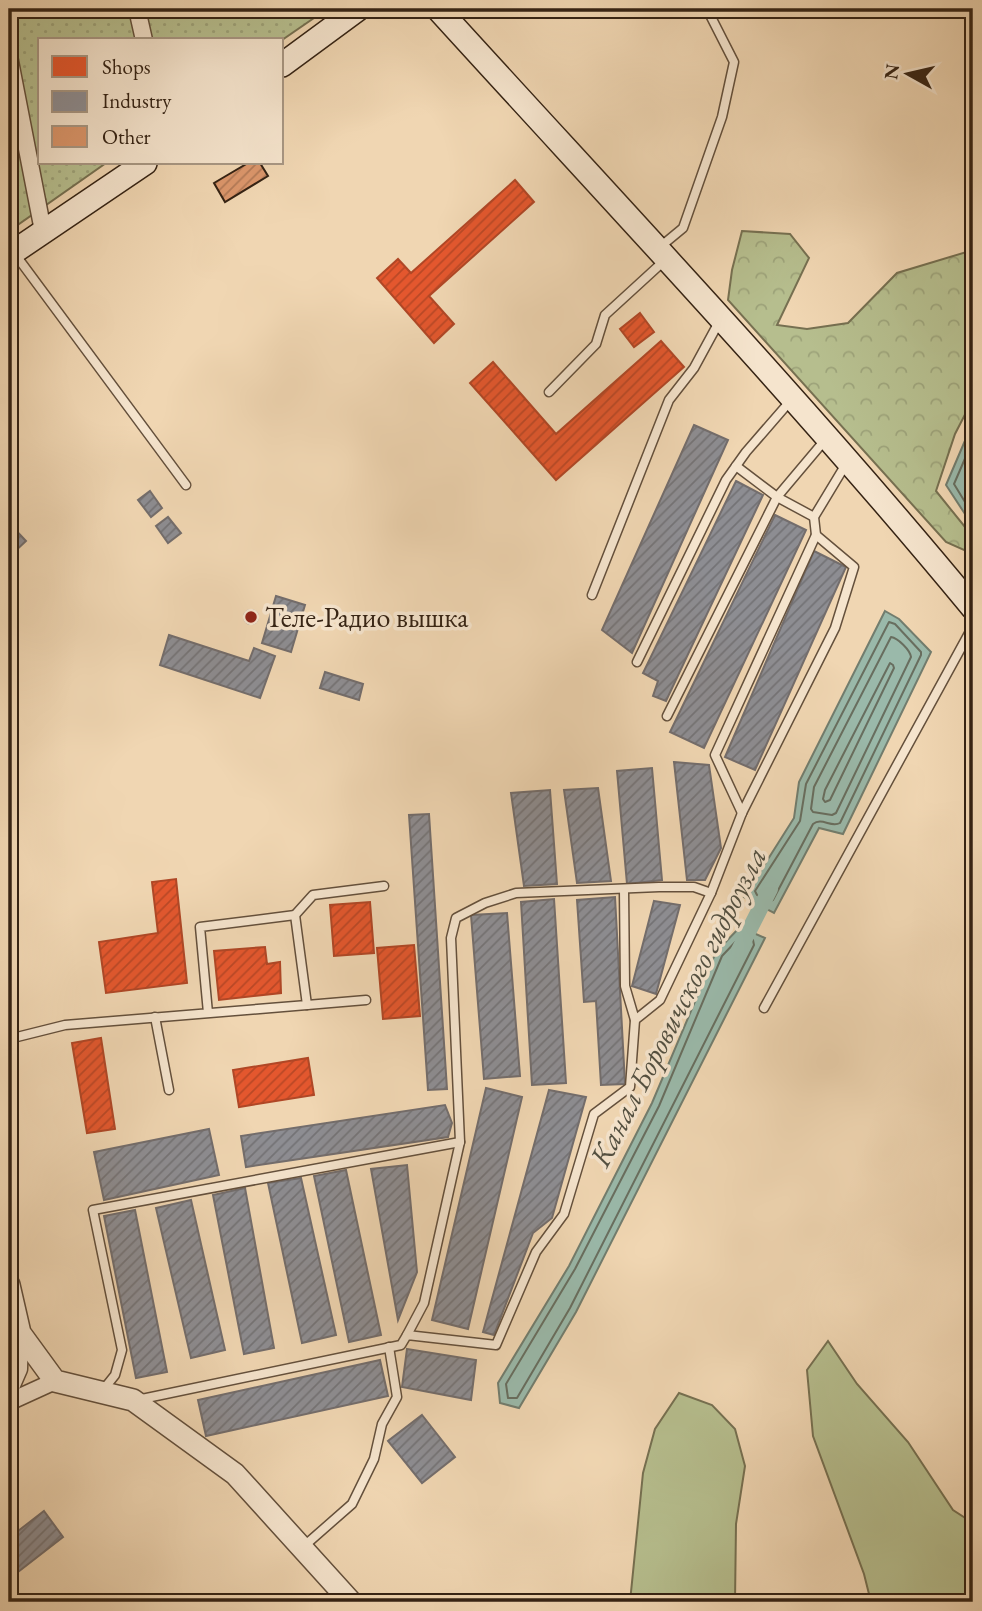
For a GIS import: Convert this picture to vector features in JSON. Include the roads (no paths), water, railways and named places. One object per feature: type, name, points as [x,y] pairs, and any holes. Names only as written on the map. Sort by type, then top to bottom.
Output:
[{"type":"main road","points":[[284,64],[358,9]]},
{"type":"main road","points":[[438,9],[827,438],[908,529],[973,608]]},
{"type":"main road","points":[[11,253],[144,164]]},
{"type":"street","points":[[137,9],[144,38]]},
{"type":"street","points":[[9,56],[43,231]]},
{"type":"street","points":[[9,1285],[19,1333],[19,1369],[9,1392]]},
{"type":"street","points":[[19,1333],[55,1381]]},
{"type":"street","points":[[9,1402],[55,1381],[133,1400],[236,1474],[351,1602]]},
{"type":"lane","points":[[549,392],[596,344],[605,315],[683,228],[722,117],[734,62],[707,9]]},
{"type":"lane","points":[[11,253],[186,485]]},
{"type":"lane","points":[[592,594],[669,400],[694,368],[721,320]]},
{"type":"lane","points":[[637,662],[726,480],[792,399]]},
{"type":"lane","points":[[667,716],[777,497],[827,438]]},
{"type":"lane","points":[[742,813],[715,755],[816,535],[814,517],[848,462]]},
{"type":"lane","points":[[736,466],[777,497],[814,517]]},
{"type":"lane","points":[[635,1020],[660,1000],[711,893],[742,813],[835,628],[854,568],[816,535]]},
{"type":"lane","points":[[764,1008],[973,626]]},
{"type":"lane","points":[[208,1013],[200,927],[295,915],[313,895],[384,886]]},
{"type":"lane","points":[[133,1400],[401,1345],[425,1303],[460,1142],[451,937],[456,918],[485,903],[516,893],[694,887],[711,893]]},
{"type":"lane","points":[[407,1335],[496,1345],[536,1252],[564,1214],[594,1114],[630,1087],[635,1020],[625,986],[624,890]]},
{"type":"lane","points":[[295,915],[307,1005]]},
{"type":"lane","points":[[9,1038],[65,1025],[366,1000]]},
{"type":"lane","points":[[155,1017],[169,1090]]},
{"type":"lane","points":[[101,1392],[115,1375],[122,1350],[93,1210],[460,1142]]},
{"type":"lane","points":[[303,1548],[352,1504],[374,1459],[382,1424],[397,1397],[389,1347]]},
{"type":"water","points":[[973,422],[973,506],[965,514],[946,485]]},
{"type":"water","points":[[885,611],[899,619],[931,652],[843,834],[819,828],[774,913],[744,897],[794,818],[799,782]]},
{"type":"water","points":[[740,927],[765,938],[576,1312],[519,1408],[500,1403],[498,1383],[569,1266],[652,1103],[716,952]]},
{"type":"waterway","name":"Канал Боровичского гидроузла","points":[[739,950],[770,889]]},
{"type":"place","name":"Теле-Радио вышка","points":[[251,617]]}]
